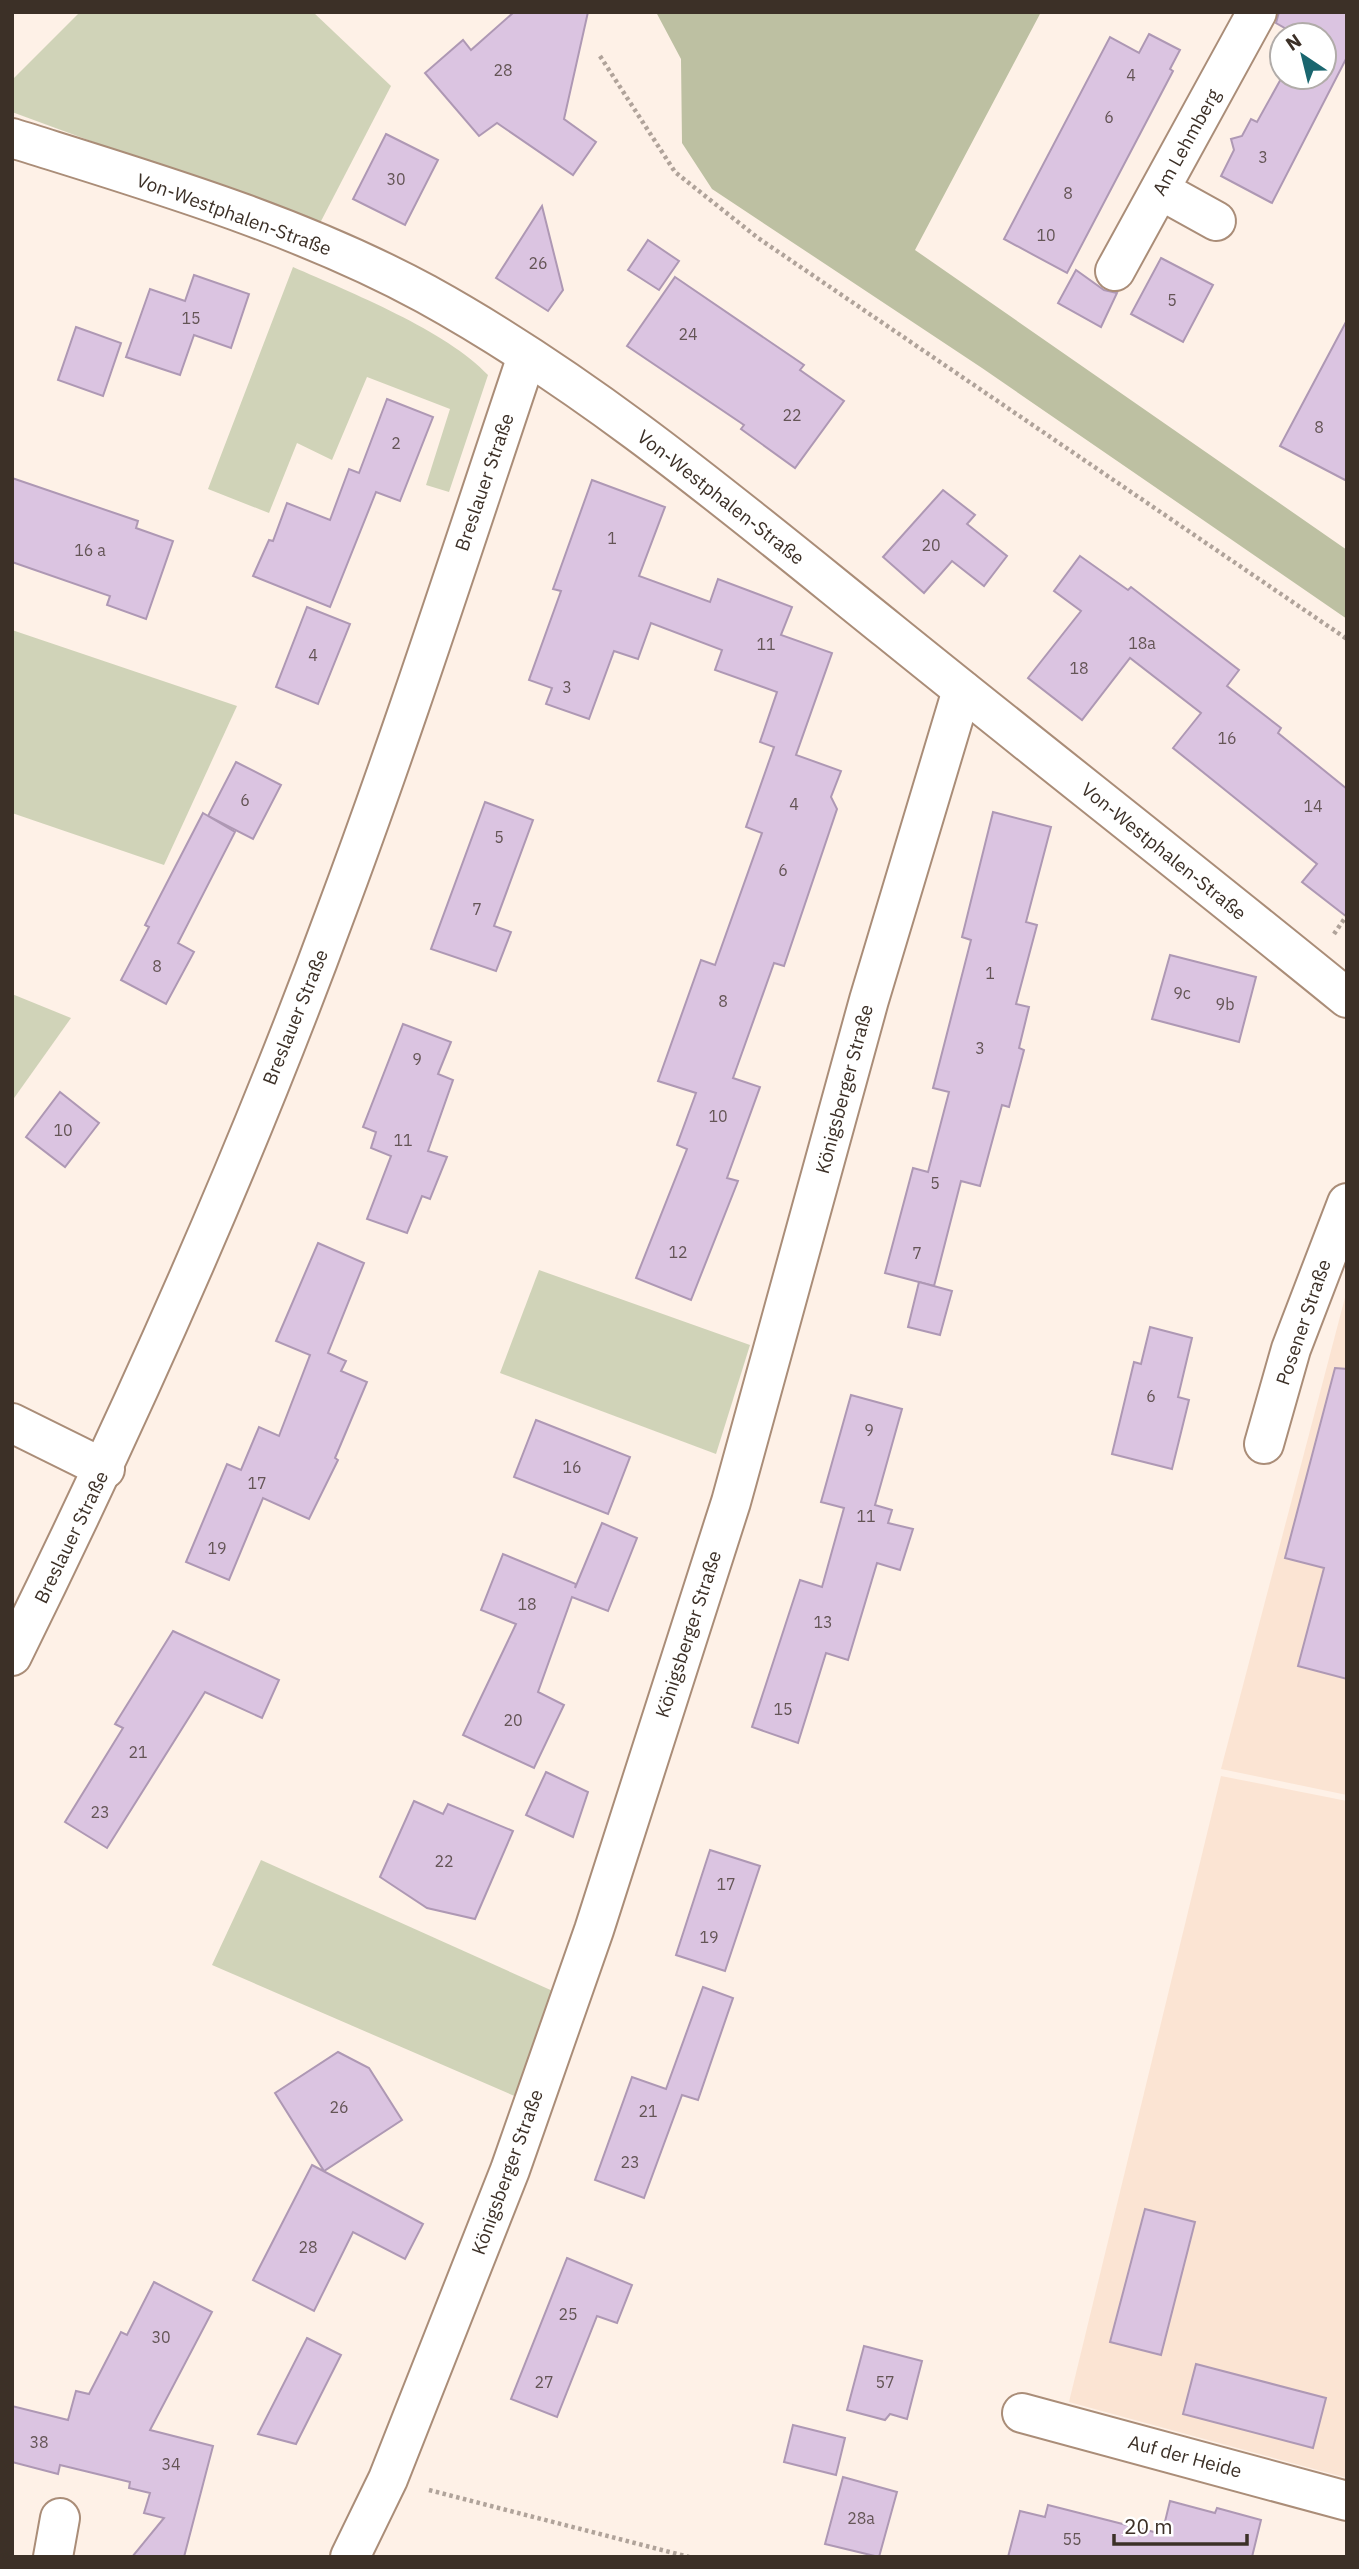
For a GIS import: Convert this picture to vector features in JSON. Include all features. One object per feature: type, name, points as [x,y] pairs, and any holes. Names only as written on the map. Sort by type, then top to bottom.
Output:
[{"type":"street","name":"Am Lehmberg","points":[[1115,271],[1257,12]]},
{"type":"street","name":"Von-Westphalen-Straße","points":[[12,138],[123,173],[358,260],[428,296],[527,356],[655,445],[1347,998]]},
{"type":"street","points":[[1160,190],[1216,221]]},
{"type":"street","name":"Breslauer Straße","points":[[12,1656],[105,1469],[225,1196],[335,915],[527,356]]},
{"type":"street","name":"Königsberger Straße","points":[[351,2557],[388,2479],[510,2170],[593,1930],[727,1515],[869,1000],[962,690]]},
{"type":"street","name":"Posener Straße","points":[[1264,1444],[1292,1349],[1347,1203]]},
{"type":"street","points":[[12,1423],[105,1469]]},
{"type":"street","name":"Auf der Heide","points":[[1022,2413],[1347,2501]]},
{"type":"street","points":[[53,2557],[60,2518]]},
{"type":"path","points":[[600,56],[675,172],[758,238],[1347,639]]},
{"type":"path","points":[[388,2479],[689,2557]]},
{"type":"shaded area","points":[[1347,1290],[1347,1795],[1221,1769]]},
{"type":"shaded area","points":[[1221,1776],[1347,1801],[1347,2478],[1069,2402]]},
{"type":"green space","points":[[80,12],[313,12],[391,86],[319,225],[12,112],[12,80]]},
{"type":"green space","points":[[656,12],[1041,12],[915,250],[1347,550],[1347,619],[982,368],[712,189],[682,143],[681,59]]},
{"type":"green space","points":[[293,267],[423,328],[448,343],[488,375],[449,492],[426,485],[450,409],[367,377],[332,460],[297,443],[269,513],[208,489]]},
{"type":"green space","points":[[12,630],[237,706],[164,865],[12,813]]},
{"type":"green space","points":[[12,994],[71,1018],[12,1101]]},
{"type":"green space","points":[[539,1270],[750,1345],[716,1454],[500,1373]]},
{"type":"green space","points":[[261,1860],[555,1992],[519,2098],[212,1965]]},
{"type":"building","points":[[514,12],[588,12],[564,119],[596,142],[573,175],[497,123],[479,136],[425,73],[463,40],[471,50]]},
{"type":"building","points":[[1279,12],[1347,12],[1347,57],[1338,75],[1338,21],[1277,21]]},
{"type":"building","points":[[1149,34],[1180,50],[1170,69],[1173,71],[1067,273],[1004,239],[1110,37],[1139,53]]},
{"type":"building","points":[[1274,91],[1330,91],[1272,203],[1221,176],[1234,150],[1231,139],[1242,136],[1251,119],[1257,122]]},
{"type":"building","points":[[386,134],[438,160],[405,225],[353,199]]},
{"type":"building","points":[[542,206],[563,290],[548,311],[496,278]]},
{"type":"building","points":[[648,240],[679,261],[659,290],[628,270]]},
{"type":"building","points":[[1161,258],[1213,285],[1183,342],[1131,314]]},
{"type":"building","points":[[1076,270],[1104,290],[1117,293],[1101,327],[1058,303]]},
{"type":"building","points":[[194,275],[249,294],[231,348],[194,335],[180,375],[126,357],[150,289],[185,301]]},
{"type":"building","points":[[675,277],[804,365],[800,370],[844,401],[795,468],[741,429],[744,425],[627,346]]},
{"type":"building","points":[[1347,320],[1347,481],[1280,446]]},
{"type":"building","points":[[76,327],[121,343],[103,396],[58,380]]},
{"type":"building","points":[[387,399],[433,417],[400,501],[376,492],[330,607],[253,576],[269,540],[273,541],[287,503],[330,520],[349,469],[359,473]]},
{"type":"building","points":[[12,478],[138,521],[136,528],[173,541],[146,619],[107,605],[110,596],[12,562]]},
{"type":"building","points":[[592,480],[665,507],[639,576],[710,602],[718,579],[792,607],[781,635],[832,653],[796,755],[841,771],[831,797],[837,809],[784,966],[774,963],[733,1078],[760,1087],[727,1178],[738,1181],[691,1300],[636,1278],[687,1149],[677,1145],[696,1093],[658,1081],[701,960],[715,965],[762,833],[746,827],[774,747],[760,742],[777,692],[715,670],[722,650],[651,623],[638,659],[614,651],[589,719],[546,704],[552,688],[529,680],[561,591],[553,589]]},
{"type":"building","points":[[943,490],[975,515],[967,524],[1007,556],[984,586],[952,561],[924,593],[883,557]]},
{"type":"building","points":[[1080,556],[1128,590],[1131,587],[1239,670],[1227,686],[1281,728],[1278,733],[1347,789],[1347,917],[1302,882],[1317,864],[1173,748],[1201,713],[1130,658],[1082,720],[1028,678],[1081,611],[1054,591]]},
{"type":"building","points":[[307,607],[350,624],[318,704],[276,687]]},
{"type":"building","points":[[236,762],[281,785],[253,839],[208,816]]},
{"type":"building","points":[[485,802],[533,820],[494,926],[511,932],[496,971],[431,949]]},
{"type":"building","points":[[993,812],[1051,827],[1026,922],[1037,925],[1016,1004],[1029,1007],[1019,1048],[1024,1050],[1009,1107],[1002,1105],[980,1186],[961,1181],[934,1286],[885,1273],[913,1168],[928,1172],[949,1092],[933,1088],[971,940],[962,937]]},
{"type":"building","points":[[203,813],[235,832],[178,943],[194,952],[166,1004],[121,980],[149,927],[145,925]]},
{"type":"building","points":[[1170,955],[1256,977],[1239,1042],[1152,1019]]},
{"type":"building","points":[[403,1024],[451,1042],[438,1074],[453,1080],[428,1151],[447,1157],[430,1199],[422,1196],[407,1233],[367,1219],[391,1156],[371,1148],[376,1132],[363,1127]]},
{"type":"building","points":[[60,1092],[99,1123],[65,1167],[26,1137]]},
{"type":"building","points":[[318,1243],[364,1263],[328,1353],[346,1361],[341,1371],[367,1382],[335,1458],[338,1460],[309,1519],[263,1498],[229,1580],[186,1562],[227,1464],[241,1470],[259,1427],[279,1436],[310,1355],[276,1341]]},
{"type":"building","points":[[919,1282],[952,1291],[940,1335],[908,1327]]},
{"type":"building","points":[[1150,1327],[1192,1338],[1178,1397],[1189,1400],[1172,1469],[1112,1454],[1134,1362],[1141,1364]]},
{"type":"building","points":[[1335,1368],[1347,1369],[1347,1679],[1298,1666],[1324,1568],[1285,1558]]},
{"type":"building","points":[[851,1395],[902,1409],[875,1505],[892,1510],[888,1523],[913,1529],[900,1570],[877,1563],[848,1660],[826,1653],[798,1743],[752,1727],[800,1580],[822,1587],[844,1508],[821,1502]]},
{"type":"building","points":[[536,1420],[630,1457],[608,1514],[514,1477]]},
{"type":"building","points":[[602,1523],[637,1538],[608,1611],[572,1597],[538,1692],[564,1705],[534,1768],[463,1735],[516,1624],[481,1610],[503,1554],[576,1584],[575,1588]]},
{"type":"building","points":[[173,1631],[279,1680],[262,1718],[205,1692],[107,1848],[65,1822],[123,1728],[115,1724]]},
{"type":"building","points":[[546,1772],[588,1792],[573,1837],[526,1815]]},
{"type":"building","points":[[414,1801],[443,1814],[448,1804],[513,1831],[475,1919],[427,1908],[380,1877]]},
{"type":"building","points":[[710,1850],[760,1866],[725,1971],[676,1955]]},
{"type":"building","points":[[703,1987],[733,1998],[698,2100],[682,2095],[644,2198],[595,2180],[632,2077],[666,2089]]},
{"type":"building","points":[[338,2052],[369,2068],[402,2120],[324,2171],[275,2093]]},
{"type":"building","points":[[312,2165],[423,2224],[405,2259],[353,2232],[314,2311],[253,2280]]},
{"type":"building","points":[[1145,2209],[1195,2222],[1161,2355],[1110,2342]]},
{"type":"building","points":[[567,2258],[632,2285],[617,2323],[597,2316],[557,2417],[511,2399]]},
{"type":"building","points":[[154,2282],[212,2312],[150,2430],[213,2446],[184,2557],[132,2557],[164,2518],[144,2513],[150,2493],[129,2488],[130,2482],[60,2465],[58,2474],[12,2462],[12,2406],[68,2420],[76,2391],[89,2394],[121,2332],[127,2335]]},
{"type":"building","points":[[307,2338],[341,2355],[296,2444],[258,2434]]},
{"type":"building","points":[[864,2346],[922,2361],[907,2419],[890,2414],[885,2420],[847,2410]]},
{"type":"building","points":[[1196,2364],[1326,2398],[1313,2448],[1183,2414]]},
{"type":"building","points":[[793,2425],[845,2438],[836,2475],[784,2462]]},
{"type":"building","points":[[843,2477],[897,2492],[879,2557],[825,2544]]},
{"type":"building","points":[[1170,2501],[1215,2513],[1217,2508],[1261,2520],[1252,2557],[1008,2557],[1020,2511],[1045,2517],[1048,2505],[1162,2534]]}]
